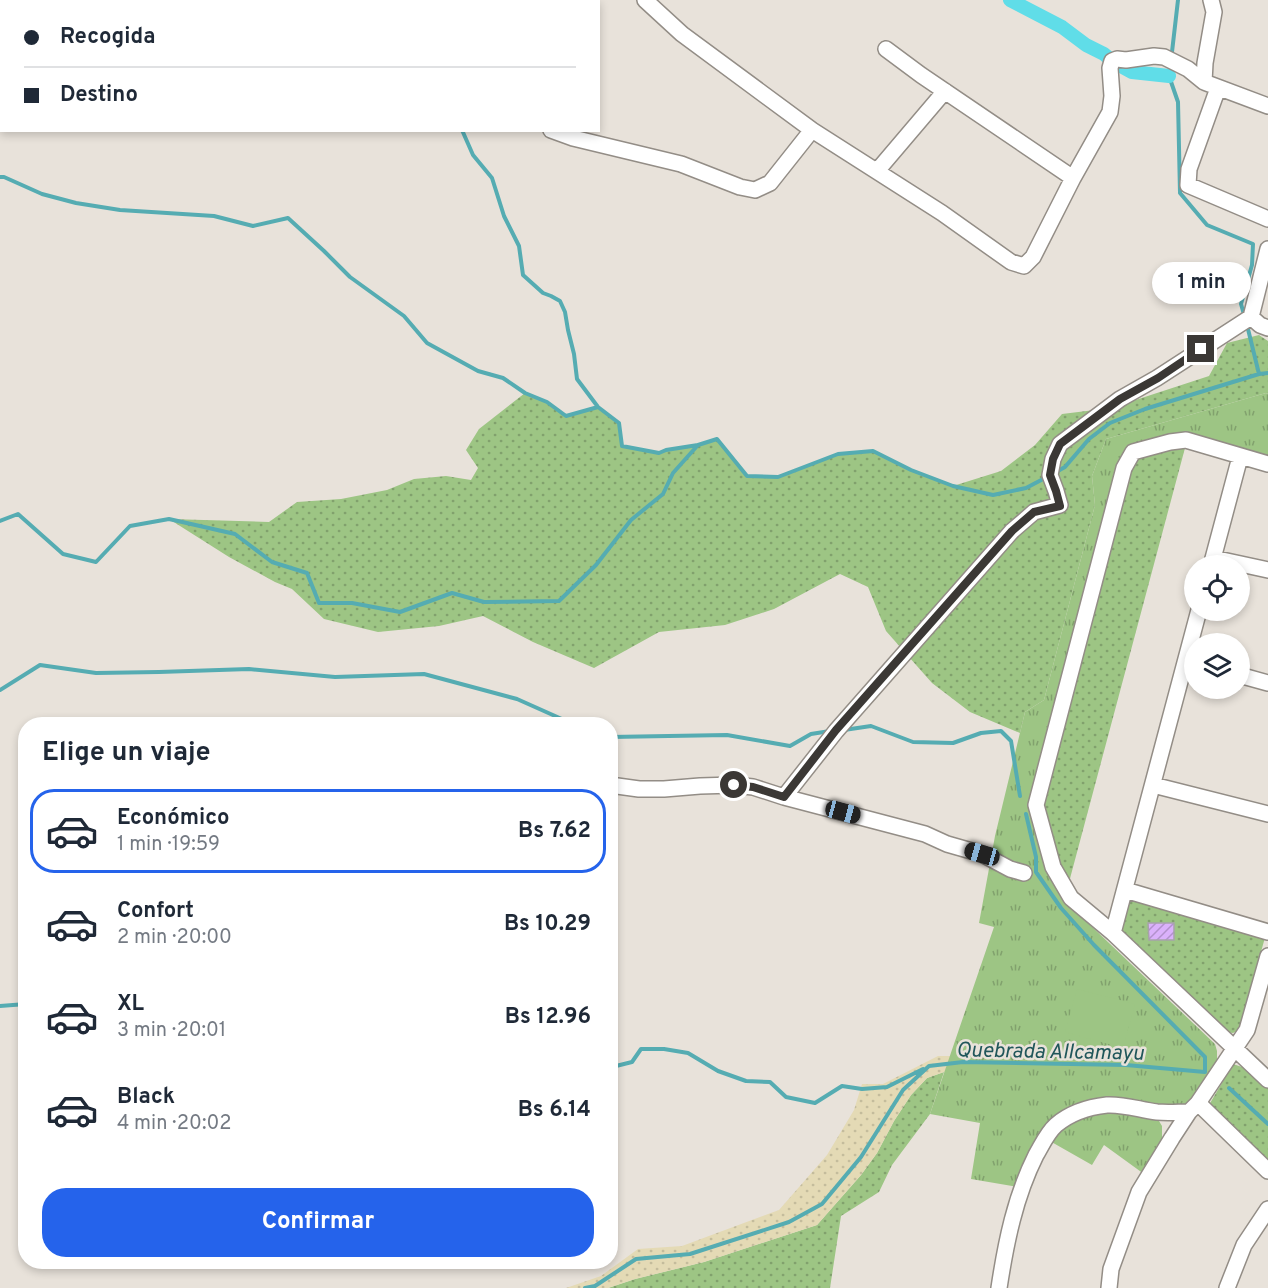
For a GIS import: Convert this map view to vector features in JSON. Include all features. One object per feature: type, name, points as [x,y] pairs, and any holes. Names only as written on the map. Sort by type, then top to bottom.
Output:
[{"type":"street","points":[[645,0],[682,34],[812,130],[942,213],[1011,262],[1024,266],[1033,257],[1110,112],[1112,61],[1164,57],[1188,69],[1211,85],[1268,106]]},
{"type":"street","points":[[1211,0],[1214,12],[1205,63],[1211,85],[1189,169],[1188,185],[1268,219]]},
{"type":"street","points":[[886,49],[1073,178]]},
{"type":"street","points":[[877,171],[945,91]]},
{"type":"street","points":[[556,132],[681,164],[740,187],[755,189],[770,183],[812,130]]},
{"type":"street","points":[[784,797],[836,730],[1012,531],[1034,512],[1060,506],[1050,475],[1053,459],[1060,444],[1120,399],[1158,378],[1251,317],[1268,249]]},
{"type":"street","points":[[1251,317],[1260,325],[1268,328]]},
{"type":"street","points":[[1268,464],[1186,440],[1133,452],[1124,468],[1036,805],[1053,867],[1071,897],[1113,933],[1268,1080]]},
{"type":"street","points":[[1214,555],[1240,457]]},
{"type":"street","points":[[1250,567],[1268,570]]},
{"type":"street","points":[[1250,678],[1268,683]]},
{"type":"street","points":[[1113,933],[1152,785],[1184,681]]},
{"type":"street","points":[[618,785],[639,789],[734,785],[753,787],[925,834],[947,844],[982,854],[1010,869],[1024,873]]},
{"type":"street","points":[[1152,785],[1268,814]]},
{"type":"street","points":[[1125,890],[1268,932]]},
{"type":"street","points":[[1109,1288],[1112,1269],[1139,1192],[1168,1144],[1246,1030],[1268,956]]},
{"type":"street","points":[[999,1288],[1005,1245],[1026,1175],[1045,1137],[1055,1126],[1072,1114],[1109,1105],[1157,1112],[1194,1108],[1268,1171]]},
{"type":"street","points":[[1157,1112],[1167,1121],[1168,1144]]},
{"type":"street","points":[[1227,1288],[1244,1245],[1268,1209]]},
{"type":"green space","points":[[1259,335],[1268,341],[1268,394],[1106,439],[1092,476],[1095,505],[1044,700],[1025,712],[1020,733],[970,712],[932,683],[886,631],[868,587],[840,574],[774,609],[725,625],[659,632],[594,668],[533,642],[483,616],[439,626],[378,632],[324,619],[292,589],[229,557],[169,519],[269,522],[297,502],[341,499],[387,490],[414,479],[446,476],[471,480],[478,468],[466,450],[479,429],[525,393],[547,402],[566,416],[598,407],[619,423],[623,446],[659,453],[717,439],[747,476],[778,477],[838,454],[873,451],[911,470],[953,486],[1001,471],[1035,445],[1062,414],[1111,408],[1209,376],[1227,343]]},
{"type":"green space","points":[[1268,394],[1268,456],[1198,437],[1181,435],[1125,450],[1034,787],[1066,902],[1215,1044],[1217,1061],[1195,1097],[1184,1105],[1076,1107],[1018,1187],[971,1179],[980,1123],[930,1114],[994,927],[979,923],[995,836],[1025,712],[1044,700],[1095,505],[1092,476],[1106,439]]},
{"type":"green space","points":[[1174,448],[1185,448],[1068,886],[1055,864],[1042,809],[1131,467],[1137,457]]},
{"type":"green space","points":[[1132,899],[1266,934],[1239,1030],[1233,1033],[1226,1032],[1122,936],[1121,924],[1127,902]]},
{"type":"green space","points":[[1077,989],[1135,1004],[1123,1048],[1065,1032]]},
{"type":"green space","points":[[1233,1064],[1251,1070],[1268,1086],[1268,1164],[1209,1105]]},
{"type":"green space","points":[[944,1072],[930,1114],[892,1165],[879,1192],[841,1216],[830,1288],[608,1288],[704,1262],[817,1225],[877,1153],[911,1095],[927,1078]]},
{"type":"green space","points":[[1092,1110],[1156,1116],[1162,1126],[1162,1141],[1144,1174],[1104,1145],[1092,1165],[1048,1140],[1058,1129]]},
{"type":"sand","name":"Quebrada Allcamayu","points":[[938,1056],[1047,1056],[944,1072],[927,1078],[911,1095],[877,1153],[861,1175],[817,1225],[704,1262],[608,1288],[566,1288],[601,1276],[611,1269],[618,1269],[618,1264],[638,1249],[682,1246],[779,1210],[827,1155],[854,1110],[862,1084],[883,1084]]},
{"type":"building","points":[[1148,923],[1174,923],[1174,940],[1149,940]]},
{"type":"waterway","points":[[1010,0],[1062,27],[1086,45],[1132,72],[1169,76]]},
{"type":"waterway","points":[[1172,52],[1178,0]]},
{"type":"waterway","points":[[1169,76],[1178,102],[1180,193],[1207,225],[1253,244],[1252,265],[1241,304],[1245,318]]},
{"type":"waterway","points":[[463,132],[473,155],[492,178],[504,216],[519,246],[523,275],[543,293],[560,301],[565,312],[577,379],[598,407],[619,423],[622,446],[659,453],[698,445]]},
{"type":"waterway","points":[[0,177],[42,194],[76,203],[120,210],[214,216],[253,226],[288,218],[350,277],[404,316],[427,343],[478,371],[503,378],[525,393],[547,402],[566,416],[598,407]]},
{"type":"waterway","points":[[1247,325],[1259,374]]},
{"type":"waterway","points":[[1056,472],[1065,467],[1089,439],[1110,423],[1145,409],[1268,373]]},
{"type":"waterway","points":[[0,521],[18,514],[63,554],[96,562],[130,526],[169,519],[235,534],[272,562],[307,573],[319,603],[352,603],[400,612],[452,593],[484,602],[559,601],[596,565],[631,520],[663,494],[673,473],[698,445],[717,439],[747,476],[778,477],[838,454],[873,451],[911,470],[953,486],[993,495],[1026,488],[1047,477]]},
{"type":"waterway","points":[[0,690],[40,665],[96,673],[249,669],[335,677],[424,674],[517,699],[557,717]]},
{"type":"waterway","points":[[844,730],[871,726],[913,742],[953,743],[981,733],[1001,731],[1011,741],[1020,796]]},
{"type":"waterway","points":[[618,737],[727,735],[790,746],[811,734],[830,731]]},
{"type":"waterway","name":"Quebrada Allcamayu","points":[[585,1288],[595,1286],[636,1259],[690,1254],[789,1222],[822,1204],[861,1157],[903,1090],[929,1066],[963,1062],[1126,1065],[1205,1072],[1205,1057],[1094,945],[1061,908],[1036,872],[1036,857],[1026,814]]},
{"type":"waterway","points":[[0,1006],[18,1005]]},
{"type":"waterway","points":[[618,1066],[632,1062],[641,1049],[664,1049],[688,1053],[718,1071],[746,1081],[770,1082],[786,1097],[815,1103],[842,1086],[862,1089],[887,1087],[923,1069]]},
{"type":"waterway","name":"Quebrada Allcamayu","points":[[1229,1088],[1268,1124]]},
{"type":"route","points":[[734,785],[753,787],[784,797],[836,730],[1012,531],[1034,512],[1060,506],[1050,475],[1053,459],[1060,444],[1120,399],[1158,378],[1201,349]]}]
